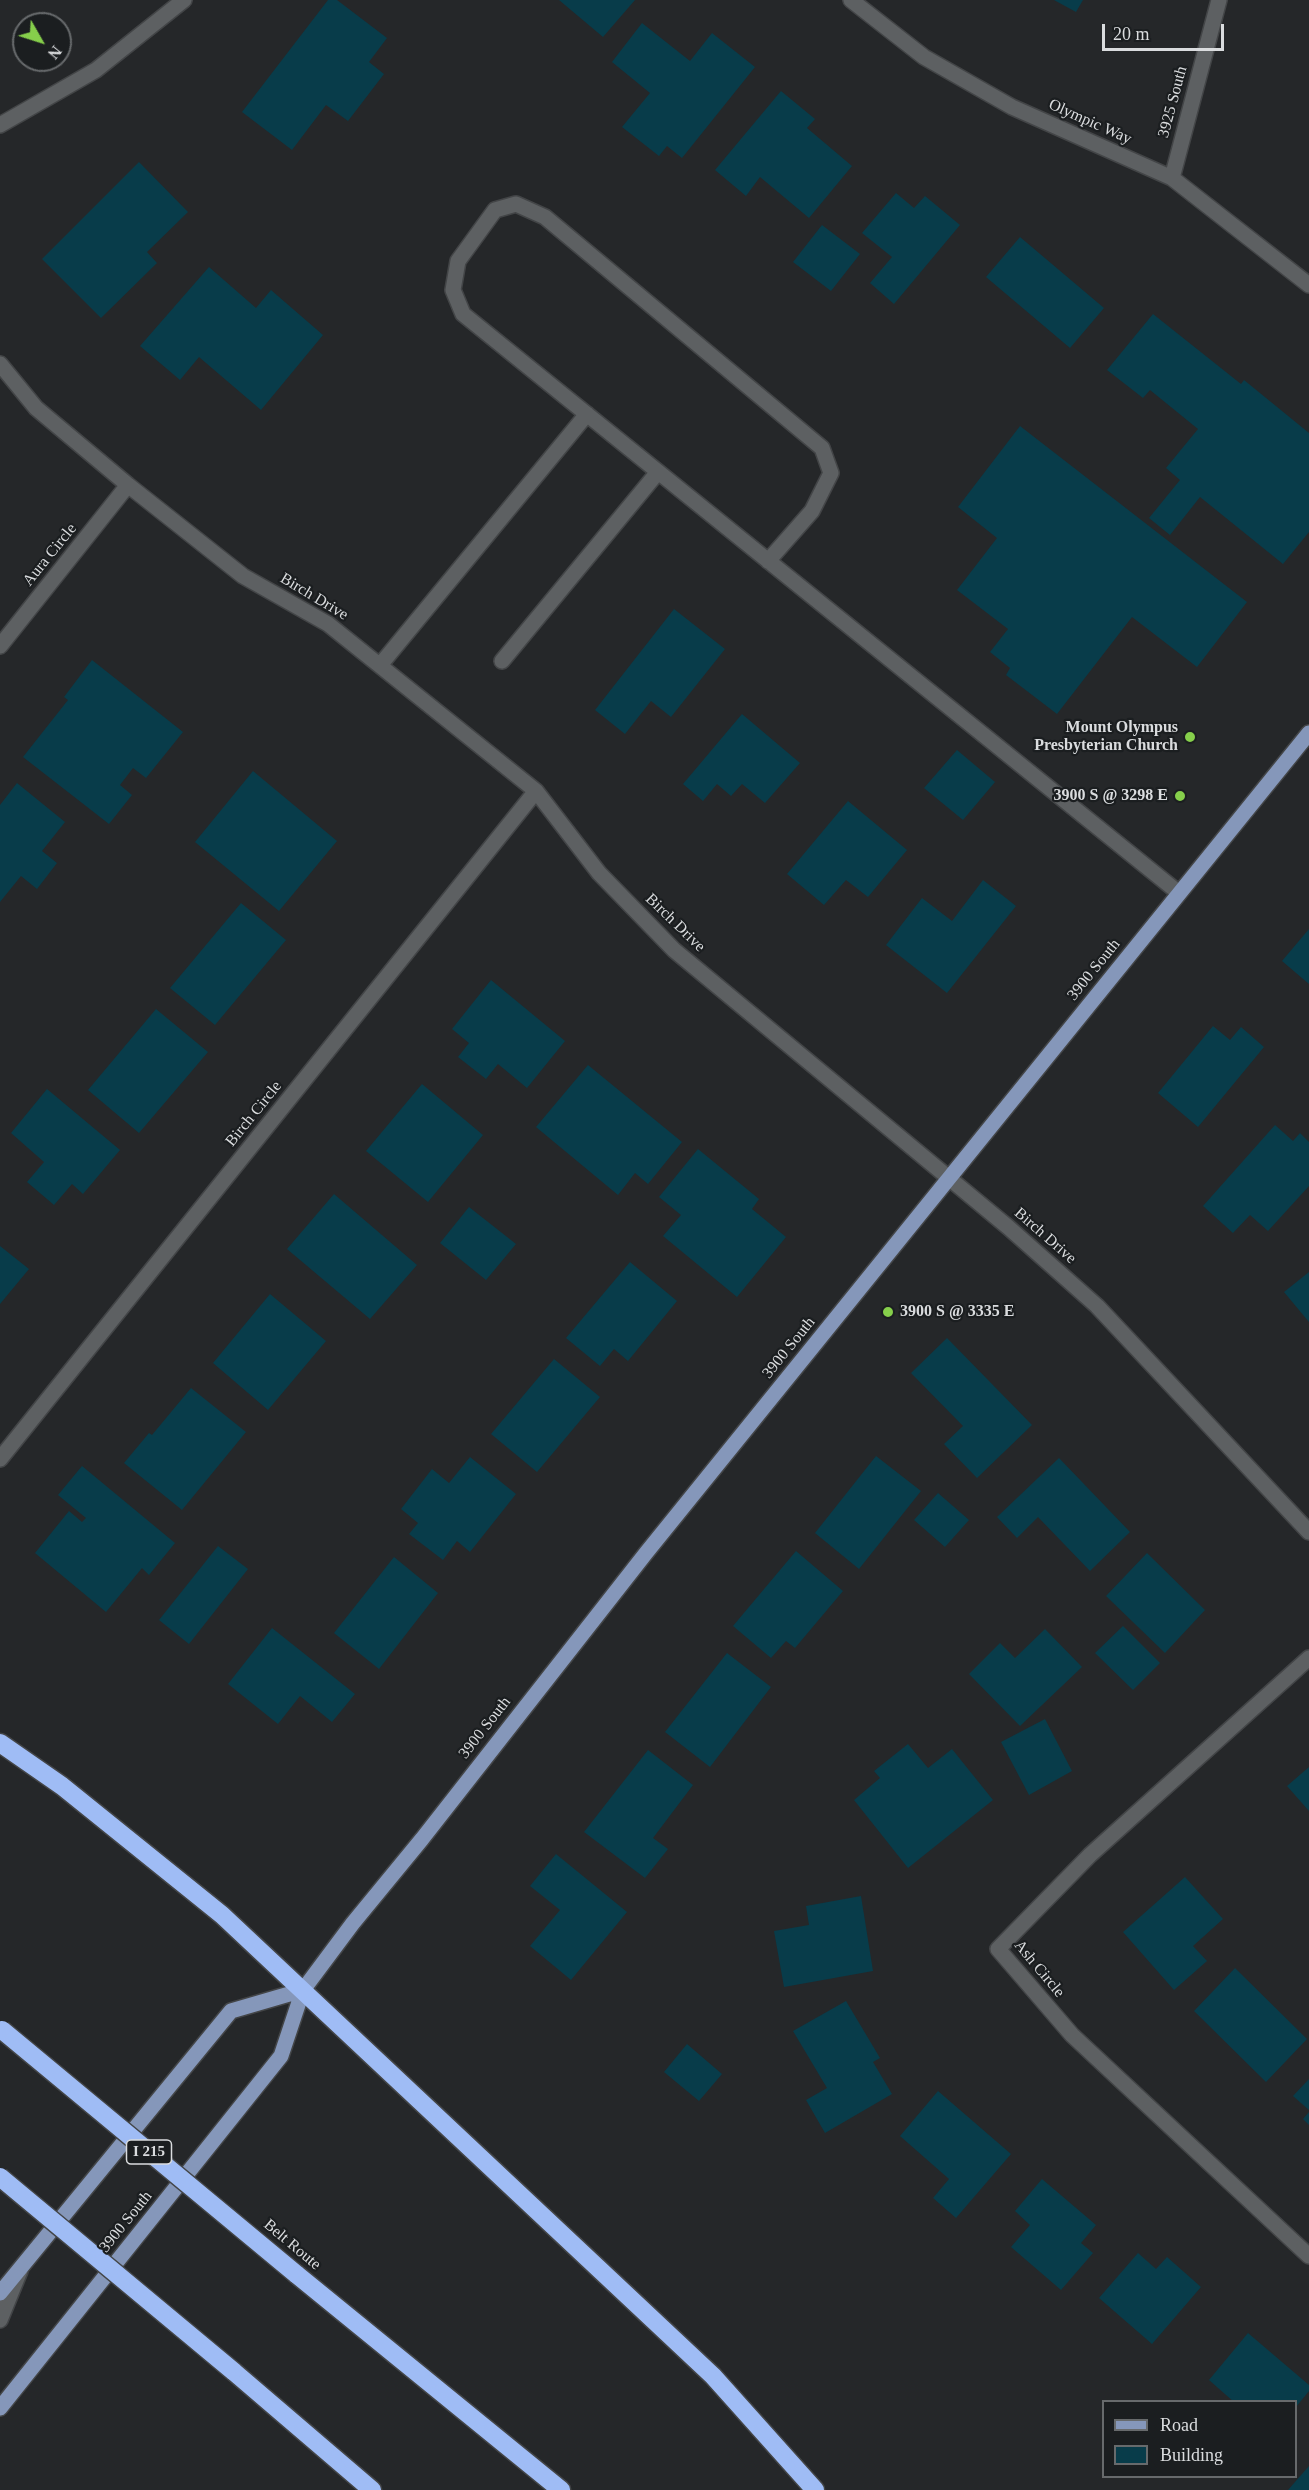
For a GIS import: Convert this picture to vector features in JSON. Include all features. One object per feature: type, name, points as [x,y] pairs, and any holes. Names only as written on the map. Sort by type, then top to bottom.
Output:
[{"type":"highway","points":[[0,1743],[62,1786],[200,1894],[713,2376],[815,2490]]},
{"type":"highway","name":"Belt Route","points":[[1,2029],[561,2490]]},
{"type":"highway","points":[[0,2177],[372,2490]]},
{"type":"main road","name":"3900 South","points":[[0,2408],[281,2056],[303,1990],[353,1923],[422,1839],[570,1648],[1309,733]]},
{"type":"main road","points":[[0,2293],[231,2011],[303,1990]]},
{"type":"street","points":[[0,125],[96,70],[184,0]]},
{"type":"street","name":"Olympic Way","points":[[851,0],[924,57],[1012,107],[1172,178],[1309,285]]},
{"type":"street","name":"3925 South","points":[[1172,178],[1219,0]]},
{"type":"street","points":[[768,561],[812,511],[831,473],[822,448],[545,217],[516,204],[495,210],[458,261],[453,291],[463,314],[768,561],[1179,893]]},
{"type":"street","name":"Birch Drive","points":[[0,364],[36,408],[128,485],[243,576],[328,624],[381,664],[536,791],[599,873],[674,950],[1008,1227],[1098,1306],[1309,1532]]},
{"type":"street","points":[[381,664],[587,414]]},
{"type":"street","points":[[502,661],[658,472]]},
{"type":"street","name":"Aura Circle","points":[[0,646],[128,485]]},
{"type":"street","name":"Birch Circle","points":[[0,1459],[536,791]]},
{"type":"street","name":"Ash Circle","points":[[1309,1658],[1090,1855],[998,1949],[1072,2035],[1309,2256]]},
{"type":"street","points":[[0,2320],[23,2265]]},
{"type":"building","points":[[328,0],[337,0],[387,38],[369,62],[384,74],[348,121],[326,105],[292,150],[242,112]]},
{"type":"building","points":[[559,0],[635,0],[603,37]]},
{"type":"building","points":[[1054,0],[1083,0],[1076,12]]},
{"type":"building","points":[[642,23],[690,61],[712,33],[755,67],[682,158],[667,146],[659,156],[622,127],[650,93],[612,62]]},
{"type":"building","points":[[781,91],[815,119],[807,128],[852,166],[809,218],[760,177],[746,196],[715,170]]},
{"type":"building","points":[[139,162],[188,212],[147,252],[157,263],[101,318],[42,259]]},
{"type":"building","points":[[896,193],[914,208],[925,196],[960,225],[894,304],[870,283],[892,257],[862,233]]},
{"type":"building","points":[[822,225],[860,254],[831,291],[793,262]]},
{"type":"building","points":[[1020,237],[1104,308],[1070,348],[986,277]]},
{"type":"building","points":[[209,267],[256,308],[271,290],[323,335],[261,410],[199,357],[180,380],[140,346]]},
{"type":"building","points":[[1153,314],[1241,384],[1244,380],[1309,433],[1309,532],[1283,564],[1200,497],[1170,535],[1149,518],[1180,480],[1166,468],[1198,429],[1150,390],[1143,398],[1107,370]]},
{"type":"building","points":[[1020,426],[1247,602],[1197,667],[1132,617],[1057,714],[1006,675],[1010,668],[990,652],[1008,629],[957,590],[997,538],[958,507]]},
{"type":"building","points":[[674,609],[725,649],[671,717],[651,701],[625,734],[595,710]]},
{"type":"building","points":[[92,660],[183,732],[146,778],[133,768],[120,785],[132,795],[109,824],[23,757],[68,700],[64,697]]},
{"type":"building","points":[[742,714],[800,763],[765,803],[742,784],[731,796],[717,784],[703,801],[683,784]]},
{"type":"building","points":[[957,750],[995,782],[963,820],[924,788]]},
{"type":"building","points":[[253,771],[337,841],[279,911],[195,842]]},
{"type":"building","points":[[17,783],[65,822],[42,851],[57,863],[37,889],[21,876],[0,902],[0,805]]},
{"type":"building","points":[[848,801],[907,850],[868,897],[846,880],[824,905],[787,874]]},
{"type":"building","points":[[983,880],[1016,906],[947,993],[886,945],[922,898],[952,921]]},
{"type":"building","points":[[241,903],[286,940],[215,1025],[170,988]]},
{"type":"building","points":[[1309,929],[1309,984],[1282,961]]},
{"type":"building","points":[[491,980],[565,1041],[527,1088],[498,1064],[486,1079],[458,1057],[469,1043],[452,1029]]},
{"type":"building","points":[[156,1009],[208,1052],[139,1133],[88,1090]]},
{"type":"building","points":[[1213,1026],[1230,1040],[1241,1027],[1264,1047],[1198,1127],[1158,1093]]},
{"type":"building","points":[[588,1065],[682,1142],[648,1184],[635,1173],[618,1195],[536,1127]]},
{"type":"building","points":[[422,1084],[483,1135],[428,1202],[366,1151]]},
{"type":"building","points":[[47,1089],[120,1150],[83,1194],[72,1184],[54,1205],[27,1182],[44,1162],[11,1133]]},
{"type":"building","points":[[1275,1125],[1293,1141],[1300,1133],[1309,1142],[1309,1186],[1268,1231],[1250,1215],[1233,1233],[1203,1206]]},
{"type":"building","points":[[698,1149],[759,1199],[752,1209],[786,1237],[737,1297],[663,1236],[681,1215],[659,1197]]},
{"type":"building","points":[[334,1194],[417,1265],[370,1319],[287,1249]]},
{"type":"building","points":[[469,1207],[516,1244],[486,1280],[440,1243]]},
{"type":"building","points":[[0,1246],[29,1269],[0,1304]]},
{"type":"building","points":[[630,1262],[677,1301],[628,1361],[614,1349],[600,1366],[566,1338]]},
{"type":"building","points":[[1309,1272],[1309,1322],[1284,1292]]},
{"type":"building","points":[[270,1294],[326,1341],[268,1410],[213,1363]]},
{"type":"building","points":[[947,1338],[1032,1425],[977,1478],[944,1444],[963,1426],[911,1373]]},
{"type":"building","points":[[554,1359],[600,1397],[537,1472],[491,1434]]},
{"type":"building","points":[[191,1388],[246,1432],[182,1510],[124,1463],[149,1433],[152,1435]]},
{"type":"building","points":[[876,1456],[921,1491],[859,1569],[815,1533]]},
{"type":"building","points":[[470,1457],[516,1494],[470,1552],[457,1541],[443,1560],[409,1534],[418,1523],[401,1509],[432,1469],[449,1483]]},
{"type":"building","points":[[1059,1458],[1130,1532],[1090,1571],[1038,1517],[1017,1538],[997,1517]]},
{"type":"building","points":[[82,1466],[175,1543],[149,1575],[142,1568],[106,1612],[35,1553],[69,1511],[82,1522],[86,1518],[58,1495]]},
{"type":"building","points":[[938,1493],[969,1520],[945,1547],[914,1520]]},
{"type":"building","points":[[218,1546],[248,1569],[189,1644],[159,1620]]},
{"type":"building","points":[[796,1551],[843,1591],[795,1648],[786,1641],[771,1658],[733,1626]]},
{"type":"building","points":[[1147,1553],[1205,1610],[1165,1653],[1106,1596]]},
{"type":"building","points":[[394,1557],[438,1593],[379,1669],[334,1633]]},
{"type":"building","points":[[1123,1626],[1160,1663],[1133,1690],[1095,1653]]},
{"type":"building","points":[[272,1628],[355,1694],[332,1722],[300,1696],[278,1724],[228,1684]]},
{"type":"building","points":[[1045,1629],[1082,1667],[1020,1726],[969,1674],[1000,1643],[1015,1658]]},
{"type":"building","points":[[727,1653],[771,1687],[710,1767],[665,1732]]},
{"type":"building","points":[[1045,1719],[1072,1771],[1029,1795],[1001,1742]]},
{"type":"building","points":[[908,1744],[928,1768],[952,1749],[993,1800],[908,1868],[854,1800],[880,1778],[874,1771]]},
{"type":"building","points":[[648,1750],[693,1785],[653,1838],[668,1849],[645,1878],[584,1832]]},
{"type":"building","points":[[1309,1767],[1309,1811],[1287,1786]]},
{"type":"building","points":[[556,1854],[627,1912],[571,1980],[530,1946],[560,1910],[530,1886]]},
{"type":"building","points":[[1185,1877],[1223,1919],[1193,1946],[1207,1961],[1174,1990],[1123,1932]]},
{"type":"building","points":[[861,1896],[873,1971],[784,1987],[774,1931],[809,1925],[806,1906]]},
{"type":"building","points":[[1235,1968],[1307,2039],[1266,2082],[1194,2011]]},
{"type":"building","points":[[846,2001],[880,2058],[873,2062],[892,2094],[825,2133],[806,2100],[827,2088],[793,2031]]},
{"type":"building","points":[[687,2044],[722,2074],[699,2101],[664,2072]]},
{"type":"building","points":[[1309,2079],[1309,2110],[1293,2096]]},
{"type":"building","points":[[938,2091],[1011,2154],[956,2218],[933,2198],[949,2179],[900,2136]]},
{"type":"building","points":[[1309,2112],[1309,2125],[1303,2119]]},
{"type":"building","points":[[1042,2179],[1096,2225],[1081,2243],[1093,2253],[1061,2290],[1011,2247],[1030,2225],[1015,2211]]},
{"type":"building","points":[[1138,2253],[1156,2269],[1167,2257],[1201,2287],[1152,2344],[1099,2298]]},
{"type":"building","points":[[1248,2333],[1309,2385],[1309,2391],[1297,2406],[1297,2400],[1232,2400],[1209,2380]]},
{"type":"building","points":[[1309,2466],[1309,2490],[1288,2490]]},
{"type":"place","name":"Mount Olympus Presbyterian Church","points":[[1190,737]]},
{"type":"place","name":"3900 S @ 3298 E","points":[[1180,796]]},
{"type":"place","name":"3900 S @ 3335 E","points":[[888,1312]]}]
